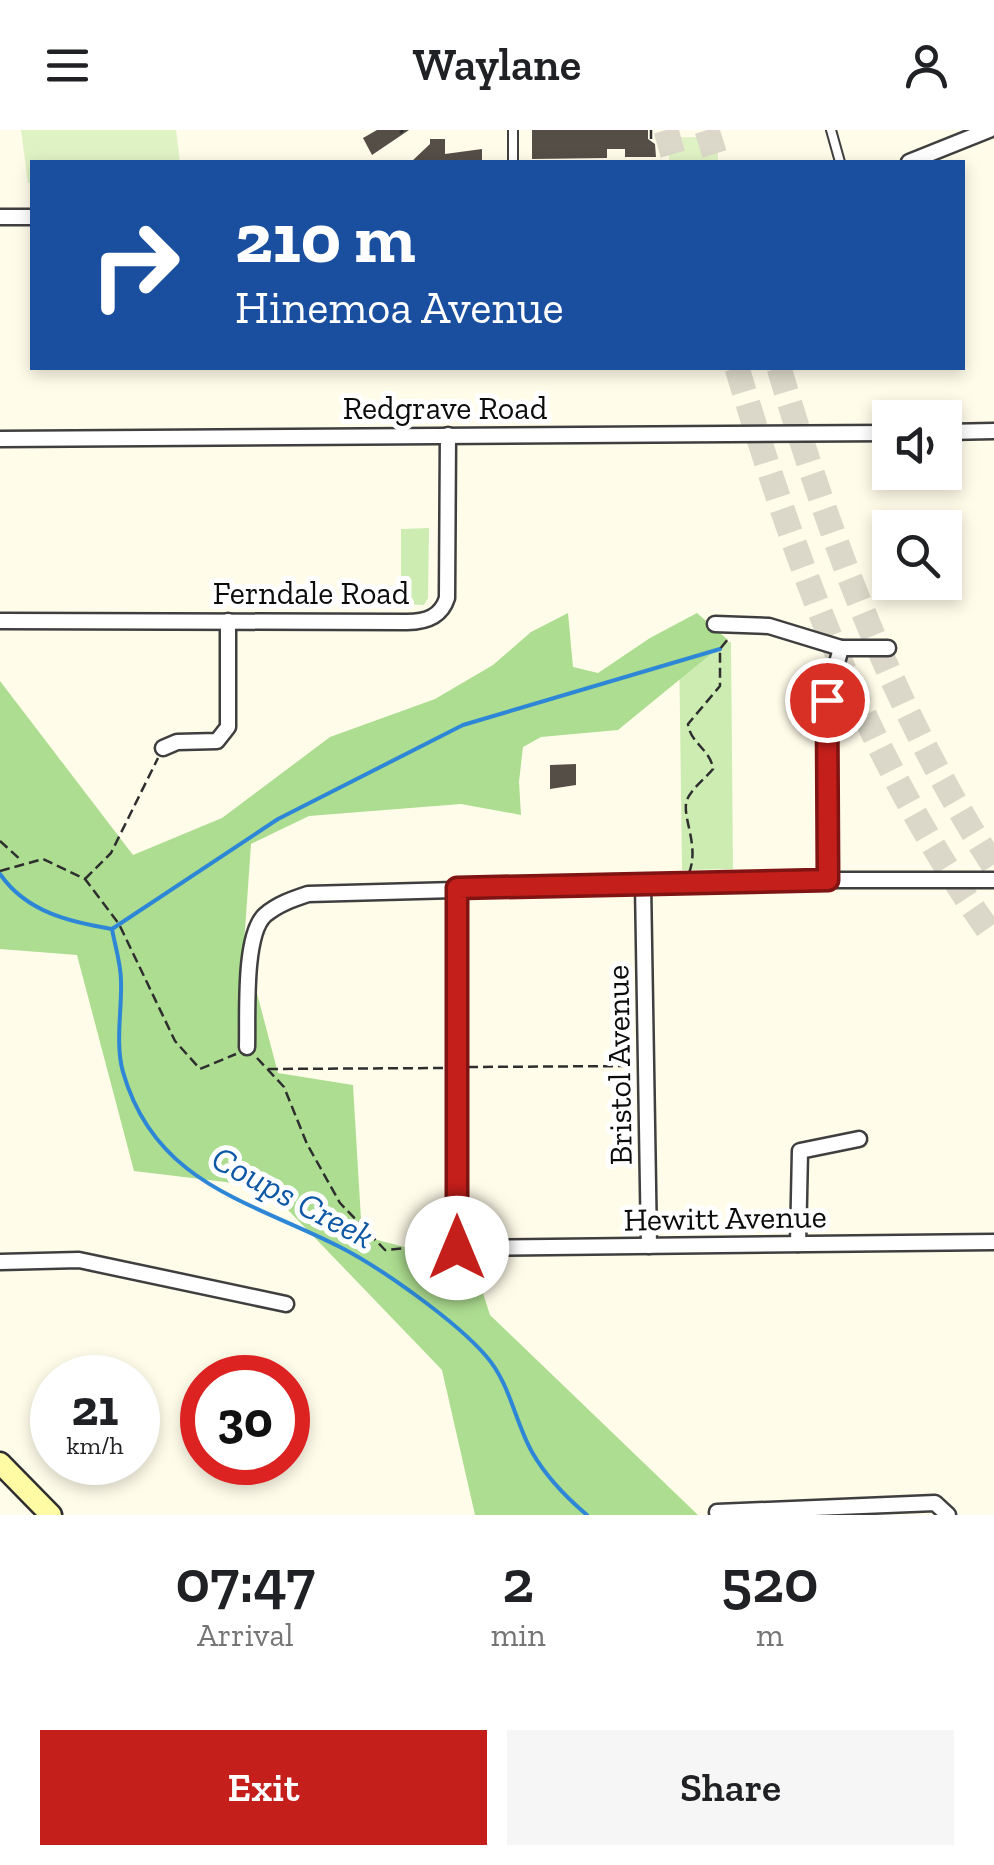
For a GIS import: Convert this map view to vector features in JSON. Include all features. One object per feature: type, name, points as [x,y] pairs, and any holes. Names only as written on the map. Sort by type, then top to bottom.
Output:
[{"type":"main road","points":[[0,1463],[51,1515]]},
{"type":"street","points":[[914,160],[989,130]]},
{"type":"street","points":[[0,217],[30,217]]},
{"type":"street","points":[[962,432],[994,431]]},
{"type":"street","name":"Redgrave Road","points":[[0,439],[872,432]]},
{"type":"street","name":"Ferndale Road","points":[[0,620],[419,622],[444,608],[448,586],[448,435]]},
{"type":"street","points":[[163,748],[177,742],[217,740],[228,727],[228,621]]},
{"type":"street","points":[[715,624],[769,626],[841,648],[888,648]]},
{"type":"street","points":[[828,880],[827,700],[841,648]]},
{"type":"street","points":[[247,1047],[248,957],[261,918],[284,902],[308,894],[828,880],[994,880]]},
{"type":"street","name":"Bristol Avenue","points":[[643,884],[649,1246]]},
{"type":"street","points":[[457,888],[457,1248]]},
{"type":"street","points":[[798,1244],[800,1151],[859,1139]]},
{"type":"street","name":"Hewitt Avenue","points":[[457,1248],[994,1242]]},
{"type":"street","points":[[1,1258],[79,1260],[286,1304]]},
{"type":"street","points":[[716,1512],[935,1504],[948,1515]]},
{"type":"lane","points":[[513,130],[513,160]]},
{"type":"lane","points":[[831,130],[839,160]]},
{"type":"path","points":[[651,130],[651,139]]},
{"type":"path","points":[[685,884],[693,862],[693,834],[684,806],[688,796],[713,770],[712,760],[689,734],[688,724],[720,686],[720,649]]},
{"type":"path","points":[[85,879],[110,853],[163,748]]},
{"type":"path","points":[[0,841],[23,862]]},
{"type":"path","points":[[0,871],[43,859],[85,879],[119,924],[176,1041],[200,1069],[247,1047],[284,1088],[307,1144],[340,1203],[385,1250],[454,1243],[457,1248]]},
{"type":"green space","points":[[21,130],[176,130],[180,160],[30,160],[28,183]]},
{"type":"green space","points":[[718,136],[718,160],[669,160],[669,138]]},
{"type":"green space","points":[[429,528],[428,598],[424,605],[401,604],[401,529]]},
{"type":"green space","points":[[568,613],[573,667],[598,673],[697,613],[728,640],[618,730],[541,737],[523,747],[521,815],[461,804],[309,816],[251,844],[244,944],[278,1073],[353,1085],[362,1236],[474,1265],[490,1315],[698,1515],[475,1515],[442,1370],[266,1187],[134,1171],[77,955],[0,949],[0,681],[133,855],[222,818],[330,737],[435,699],[493,665],[531,632]]},
{"type":"green space","points":[[679,641],[731,642],[733,869],[682,870]]},
{"type":"building","points":[[377,130],[409,130],[372,155],[363,138]]},
{"type":"building","points":[[532,130],[648,130],[656,157],[625,157],[625,149],[607,149],[607,158],[532,159]]},
{"type":"building","points":[[430,139],[445,139],[445,154],[482,149],[482,160],[413,160],[430,144]]},
{"type":"building","points":[[576,764],[576,785],[550,789],[550,765]]},
{"type":"waterway","points":[[112,929],[278,819],[463,725],[720,649]]},
{"type":"waterway","name":"Coups Creek","points":[[0,874],[23,898],[50,913],[112,929],[121,975],[119,1039],[123,1072],[138,1110],[158,1140],[210,1184],[357,1256],[456,1327],[494,1367],[537,1461],[587,1515]]},
{"type":"tunnel","points":[[666,130],[674,160]]},
{"type":"tunnel","points":[[707,130],[716,160]]},
{"type":"tunnel","points":[[738,370],[785,517],[841,664],[910,805],[994,938]]},
{"type":"tunnel","points":[[780,370],[820,498],[896,687],[958,808],[994,866]]},
{"type":"route","points":[[457,1248],[457,888],[828,880],[827,700]]}]
